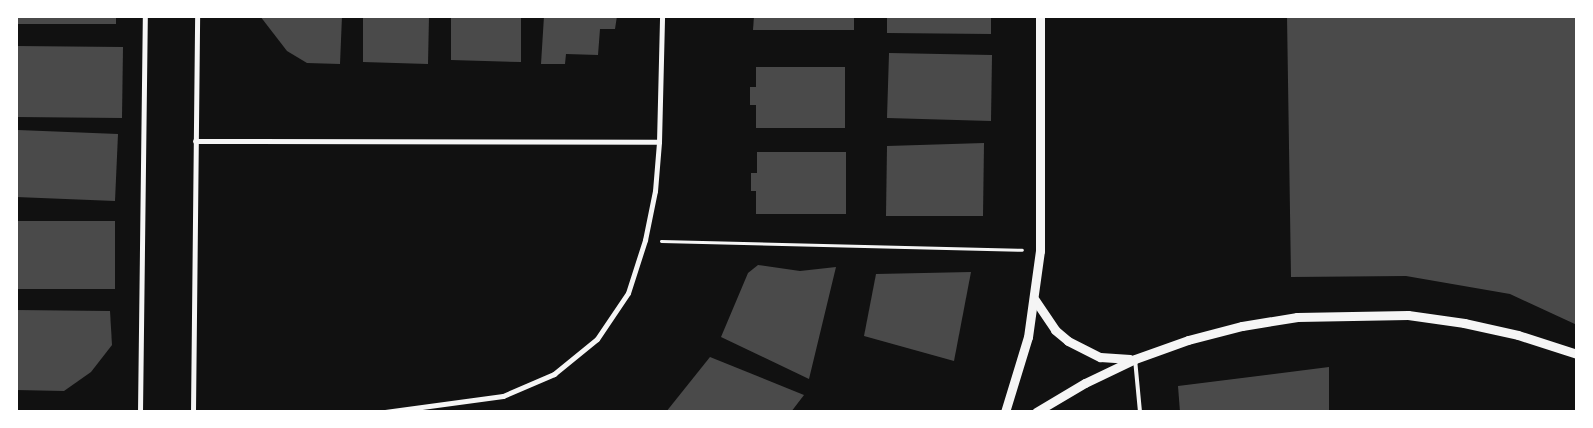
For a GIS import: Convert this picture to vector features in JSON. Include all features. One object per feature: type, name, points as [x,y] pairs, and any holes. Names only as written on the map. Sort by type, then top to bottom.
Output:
[{"type":"street","points":[[140,412],[145,16]]},
{"type":"street","points":[[193,412],[197,16]]},
{"type":"street","points":[[385,412],[503,396],[554,374],[597,338],[628,293],[645,240],[655,191],[659,142],[662,16]]},
{"type":"street","points":[[1005,412],[1018,373],[1035,300],[1040,251],[1040,16]]},
{"type":"street","points":[[195,141],[659,142]]},
{"type":"street","points":[[1035,300],[1055,330],[1083,350],[1100,357],[1135,359]]},
{"type":"street","points":[[1036,412],[1085,383],[1135,359],[1242,326],[1297,317],[1352,314],[1408,316],[1464,323],[1518,335],[1577,354]]},
{"type":"lane","points":[[1135,359],[1140,412]]},
{"type":"path","points":[[645,240],[1040,251]]},
{"type":"building","points":[[16,16],[116,16],[116,24],[16,24]]},
{"type":"building","points":[[260,16],[342,16],[340,64],[307,63],[287,51]]},
{"type":"building","points":[[363,16],[429,16],[428,64],[363,62]]},
{"type":"building","points":[[451,16],[521,16],[521,62],[451,60]]},
{"type":"building","points":[[544,16],[617,16],[615,29],[600,29],[598,55],[566,54],[565,64],[541,64]]},
{"type":"building","points":[[754,16],[854,16],[854,30],[753,30]]},
{"type":"building","points":[[887,16],[991,16],[991,34],[887,33]]},
{"type":"building","points":[[1287,16],[1577,16],[1577,325],[1510,294],[1406,276],[1291,277]]},
{"type":"building","points":[[16,46],[123,47],[122,118],[16,117]]},
{"type":"building","points":[[889,53],[992,55],[991,121],[887,118]]},
{"type":"building","points":[[756,67],[845,67],[845,128],[756,128],[756,105],[750,105],[750,87],[756,87]]},
{"type":"building","points":[[18,130],[118,134],[115,201],[16,197]]},
{"type":"building","points":[[984,143],[983,216],[886,216],[887,146]]},
{"type":"building","points":[[757,152],[846,152],[846,214],[756,214],[756,191],[751,191],[751,173],[757,173]]},
{"type":"building","points":[[16,221],[115,221],[115,289],[16,289]]},
{"type":"building","points":[[758,265],[800,271],[836,267],[809,379],[721,337],[748,273]]},
{"type":"building","points":[[971,272],[954,361],[864,336],[876,274]]},
{"type":"building","points":[[16,310],[110,311],[112,345],[91,372],[64,391],[16,390]]},
{"type":"building","points":[[710,357],[804,395],[791,412],[666,412]]},
{"type":"building","points":[[1329,367],[1329,412],[1180,412],[1178,386]]}]
